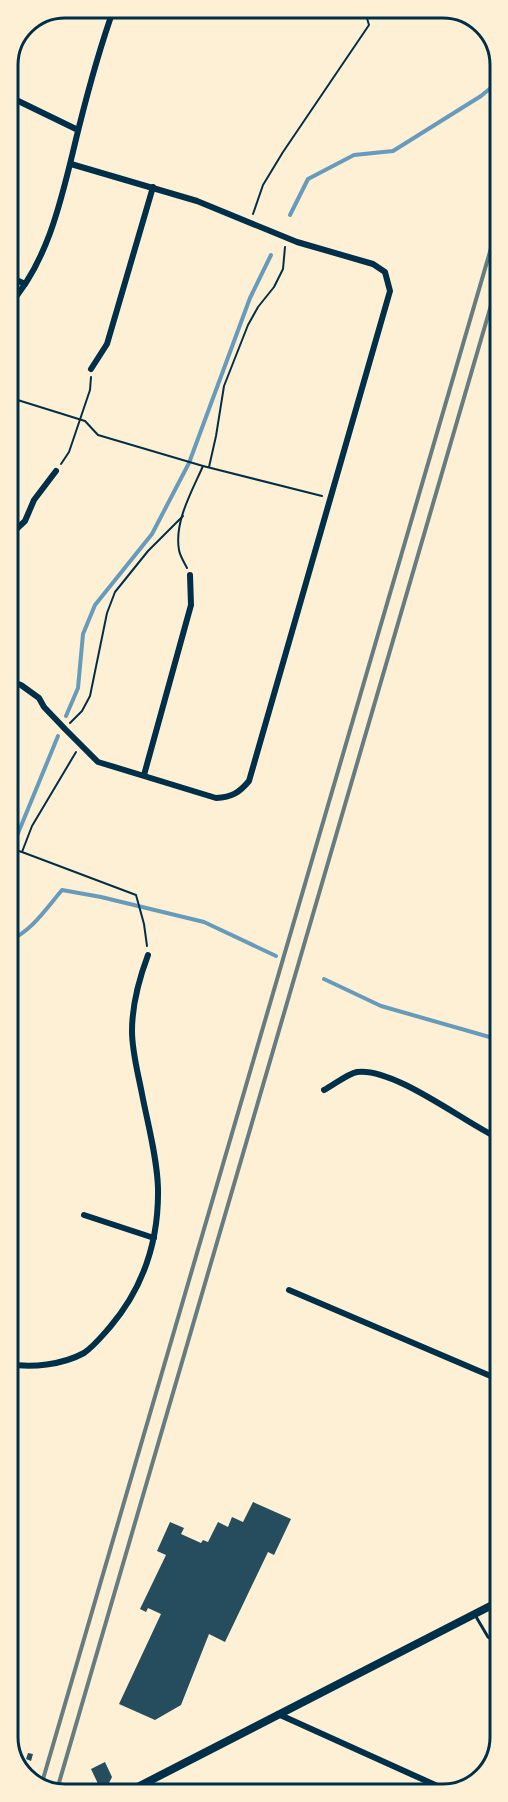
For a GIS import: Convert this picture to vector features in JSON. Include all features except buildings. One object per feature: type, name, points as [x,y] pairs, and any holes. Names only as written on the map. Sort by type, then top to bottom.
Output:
[{"type":"street","points":[[18,293],[25,284],[48,238],[71,164],[96,60],[111,18]]},
{"type":"street","points":[[18,101],[78,130]]},
{"type":"street","points":[[18,684],[39,698],[44,707],[98,762],[216,798],[236,795],[249,781],[390,291],[385,272],[378,267],[286,238],[197,201],[71,164]]},
{"type":"street","points":[[91,369],[107,345],[153,187]]},
{"type":"street","points":[[18,281],[25,284]]},
{"type":"street","points":[[18,528],[25,521],[34,500],[56,471]]},
{"type":"street","points":[[144,775],[191,605],[190,575]]},
{"type":"street","points":[[18,1366],[26,1367],[60,1362],[84,1353],[116,1320],[131,1300],[145,1272],[154,1238],[158,1189],[132,1031],[139,979],[148,955]]},
{"type":"street","points":[[324,1090],[356,1072],[375,1073],[389,1077],[430,1098],[490,1133]]},
{"type":"street","points":[[84,1215],[154,1238]]},
{"type":"street","points":[[289,1290],[490,1376]]},
{"type":"street","points":[[143,1784],[490,1606]]},
{"type":"street","points":[[278,1714],[433,1784]]},
{"type":"lane","points":[[475,1614],[490,1638]]},
{"type":"path","points":[[250,223],[263,186],[283,152],[369,25],[367,18]]},
{"type":"path","points":[[209,467],[224,386],[248,325],[258,307],[274,287],[283,269],[286,238]]},
{"type":"path","points":[[56,471],[69,452],[80,420],[90,390],[91,369]]},
{"type":"path","points":[[18,400],[85,422],[98,435],[203,466],[330,498]]},
{"type":"path","points":[[190,575],[179,551],[179,529],[187,502],[203,466]]},
{"type":"path","points":[[65,729],[82,711],[90,696],[107,614],[115,592],[148,551],[183,516]]},
{"type":"path","points":[[22,852],[32,826],[80,745]]},
{"type":"path","points":[[18,851],[136,895],[144,924],[148,955]]},
{"type":"waterway","points":[[290,215],[308,179],[354,155],[393,151],[490,88]]},
{"type":"waterway","points":[[66,716],[78,688],[83,634],[95,605],[152,534],[189,463],[250,298],[271,255]]},
{"type":"waterway","points":[[18,833],[58,736]]},
{"type":"waterway","points":[[18,936],[31,926],[62,890],[204,922],[276,956]]},
{"type":"waterway","points":[[324,979],[381,1006],[490,1037]]},
{"type":"railway","points":[[43,1778],[490,252]]},
{"type":"railway","points":[[59,1783],[490,309]]}]
